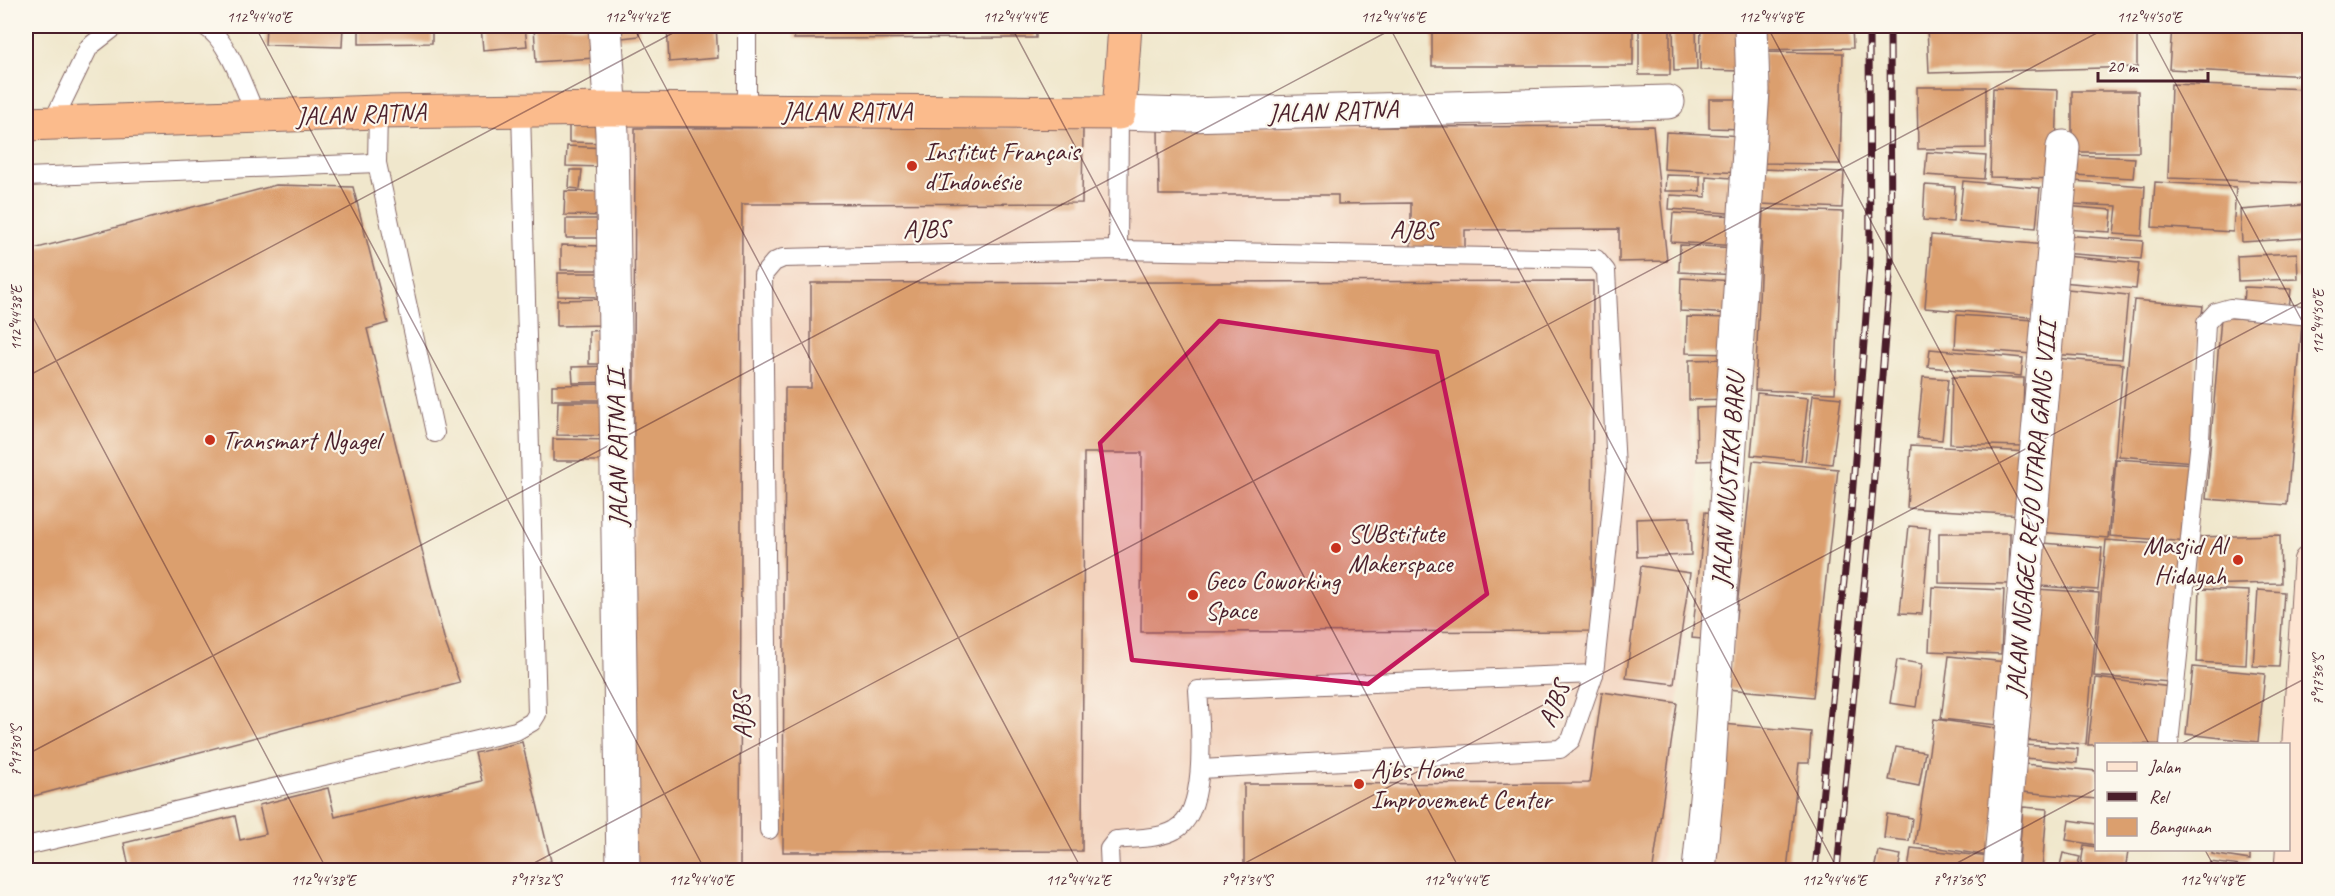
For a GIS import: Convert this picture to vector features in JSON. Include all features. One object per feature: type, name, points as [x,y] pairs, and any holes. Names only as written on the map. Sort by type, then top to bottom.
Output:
[{"type":"highway","points":[[1119,113],[1125,26]]},
{"type":"highway","name":"JALAN RATNA","points":[[39,123],[378,112],[611,109],[1119,113]]},
{"type":"street","name":"JALAN RATNA II","points":[[606,26],[611,109],[623,870]]},
{"type":"street","name":"JALAN MUSTIKA BARU","points":[[1699,870],[1710,768],[1753,90],[1751,26]]},
{"type":"street","name":"JALAN RATNA","points":[[1119,113],[1186,115],[1668,102]]},
{"type":"street","name":"JALAN NGAGEL REJO UTARA GANG VIII","points":[[2000,870],[2063,147]]},
{"type":"street","points":[[2291,870],[2291,827],[2303,779],[2310,561]]},
{"type":"lane","points":[[39,123],[89,47],[116,26]]},
{"type":"lane","points":[[204,26],[212,30],[224,47],[257,117]]},
{"type":"lane","points":[[747,26],[747,110]]},
{"type":"lane","points":[[26,846],[516,731],[531,722],[537,714],[522,111]]},
{"type":"lane","points":[[378,112],[377,163],[435,433]]},
{"type":"lane","points":[[1118,250],[1119,113]]},
{"type":"lane","points":[[26,177],[377,163]]},
{"type":"lane","name":"AJBS","points":[[769,830],[763,287],[763,275],[768,267],[783,258],[1118,250],[1596,259],[1606,271],[1616,469],[1594,674],[1571,740],[1560,750],[1201,769]]},
{"type":"lane","points":[[2169,743],[2200,440],[2206,323],[2216,312],[2230,308],[2310,316]]},
{"type":"lane","points":[[1110,870],[1109,849],[1116,840],[1169,833],[1183,825],[1189,818],[1201,769],[1198,690],[1594,674]]},
{"type":"highlighted area","points":[[1219,321],[1437,352],[1487,594],[1368,684],[1132,660],[1100,443]]},
{"type":"shaded area","points":[[616,118],[1655,124],[1699,500],[1661,870],[625,870]]},
{"type":"building","points":[[266,26],[343,26],[342,47],[265,45]]},
{"type":"building","points":[[359,26],[432,26],[432,43],[359,44]]},
{"type":"building","points":[[481,26],[525,26],[527,46],[483,50]]},
{"type":"building","points":[[534,26],[593,26],[595,58],[536,62]]},
{"type":"building","points":[[612,26],[639,26],[639,36],[613,39]]},
{"type":"building","points":[[667,26],[716,26],[718,58],[669,62]]},
{"type":"building","points":[[794,26],[1036,26],[1036,38],[794,39]]},
{"type":"building","points":[[1432,26],[1633,26],[1633,66],[1432,66]]},
{"type":"building","points":[[1639,26],[1670,26],[1670,75],[1639,75]]},
{"type":"building","points":[[1673,26],[1696,26],[1697,70],[1674,71]]},
{"type":"building","points":[[1701,26],[1742,26],[1741,71],[1700,70]]},
{"type":"building","points":[[1764,26],[1852,26],[1853,48],[1764,50]]},
{"type":"building","points":[[1927,26],[2137,26],[2137,67],[1929,73]]},
{"type":"building","points":[[2172,26],[2310,26],[2310,76],[2169,69]]},
{"type":"building","points":[[1764,52],[1843,53],[1840,164],[1761,163]]},
{"type":"building","points":[[2171,84],[2310,89],[2310,183],[2168,178]]},
{"type":"building","points":[[1917,87],[1986,87],[1986,148],[1918,149]]},
{"type":"building","points":[[1993,88],[2058,90],[2055,179],[1990,177]]},
{"type":"building","points":[[2072,91],[2138,91],[2139,152],[2072,152]]},
{"type":"building","points":[[1709,99],[1748,99],[1747,129],[1709,128]]},
{"type":"building","points":[[569,118],[606,118],[606,143],[569,142]]},
{"type":"building","points":[[1653,126],[1667,261],[1619,262],[1619,229],[1465,230],[1465,248],[1411,248],[1411,203],[1338,204],[1338,195],[1159,195],[1158,128]]},
{"type":"building","points":[[1083,127],[1082,203],[742,204],[740,869],[632,870],[635,128]]},
{"type":"building","points":[[1666,132],[1744,136],[1742,173],[1664,169]]},
{"type":"building","points":[[567,146],[605,148],[604,167],[566,166]]},
{"type":"building","points":[[1927,152],[1986,156],[1984,179],[1925,175]]},
{"type":"building","points":[[2074,155],[2135,158],[2133,178],[2073,175]]},
{"type":"building","points":[[1763,169],[1844,172],[1842,208],[1761,204]]},
{"type":"building","points":[[570,170],[582,170],[580,189],[569,188]]},
{"type":"building","points":[[1666,175],[1700,176],[1700,191],[1665,191]]},
{"type":"building","points":[[1706,176],[1744,179],[1743,214],[1669,209],[1670,195],[1706,197]]},
{"type":"building","points":[[1963,181],[2040,188],[2036,228],[1959,221]]},
{"type":"building","points":[[2073,181],[2145,186],[2142,236],[2114,234],[2117,206],[2071,204]]},
{"type":"building","points":[[2155,182],[2236,187],[2233,232],[2152,227]]},
{"type":"building","name":"Transmart Ngagel","points":[[276,185],[353,187],[388,323],[367,329],[445,642],[460,683],[26,798],[26,251]]},
{"type":"building","points":[[1925,185],[1955,187],[1953,222],[1923,220]]},
{"type":"building","points":[[565,191],[611,192],[610,216],[564,215]]},
{"type":"building","points":[[2304,205],[2306,238],[2242,242],[2240,210]]},
{"type":"building","points":[[2065,206],[2112,210],[2110,232],[2063,229]]},
{"type":"building","points":[[1763,209],[1843,212],[1835,393],[1755,390]]},
{"type":"building","points":[[1673,213],[1741,216],[1740,246],[1671,242]]},
{"type":"building","points":[[566,219],[604,219],[604,238],[566,238]]},
{"type":"building","points":[[1931,235],[2046,245],[2040,318],[1925,308]]},
{"type":"building","points":[[2062,235],[2143,241],[2141,259],[2061,253]]},
{"type":"building","points":[[561,245],[601,246],[601,270],[561,270]]},
{"type":"building","points":[[1680,245],[1738,248],[1737,275],[1679,272]]},
{"type":"building","points":[[2297,253],[2298,279],[2238,281],[2237,256]]},
{"type":"building","points":[[2065,256],[2139,263],[2136,289],[2062,282]]},
{"type":"building","points":[[558,273],[603,273],[603,297],[558,296]]},
{"type":"building","points":[[1681,278],[1735,281],[1733,314],[1680,311]]},
{"type":"building","points":[[1593,281],[1592,631],[1141,632],[1142,453],[1084,453],[1082,851],[783,852],[785,388],[811,388],[811,283]]},
{"type":"building","points":[[2244,287],[2291,289],[2289,310],[2243,308]]},
{"type":"building","points":[[2057,288],[2128,295],[2122,359],[2051,354]]},
{"type":"building","points":[[605,299],[605,325],[557,326],[557,300]]},
{"type":"building","points":[[2134,300],[2203,306],[2196,359],[2195,462],[2119,456]]},
{"type":"building","points":[[1957,315],[2034,320],[2032,354],[1955,348]]},
{"type":"building","points":[[1687,317],[1733,318],[1732,354],[1686,353]]},
{"type":"building","points":[[2221,317],[2302,323],[2287,505],[2206,499]]},
{"type":"building","points":[[611,330],[611,364],[589,364],[589,331]]},
{"type":"building","points":[[1930,349],[2023,358],[2021,376],[1928,367]]},
{"type":"building","points":[[2054,358],[2123,364],[2108,538],[2039,532]]},
{"type":"building","points":[[1729,359],[1730,399],[1689,400],[1689,360]]},
{"type":"building","points":[[612,366],[612,382],[573,383],[572,367]]},
{"type":"building","points":[[1923,377],[1948,379],[1942,440],[1917,438]]},
{"type":"building","points":[[1952,377],[2024,378],[2022,446],[1950,444]]},
{"type":"building","points":[[612,384],[612,400],[552,400],[552,385]]},
{"type":"building","points":[[1757,393],[1808,398],[1801,460],[1751,455]]},
{"type":"building","points":[[1813,395],[1841,398],[1832,464],[1805,461]]},
{"type":"building","points":[[558,402],[615,402],[614,436],[557,435]]},
{"type":"building","points":[[1727,407],[1729,460],[1697,461],[1696,408]]},
{"type":"building","points":[[553,439],[615,440],[615,461],[553,461]]},
{"type":"building","points":[[1911,445],[2027,452],[2023,515],[1907,508]]},
{"type":"building","points":[[2116,459],[2195,464],[2189,542],[2110,536]]},
{"type":"building","points":[[1753,461],[1838,469],[1813,697],[1728,689]]},
{"type":"building","points":[[1705,512],[1724,514],[1712,640],[1692,638]]},
{"type":"building","points":[[1690,517],[1691,555],[1637,557],[1636,519]]},
{"type":"building","points":[[1909,526],[1930,528],[1922,614],[1900,613]]},
{"type":"building","points":[[1939,533],[2010,533],[2009,584],[1939,583]]},
{"type":"building","name":"Masjid Al Hidayah","points":[[2280,535],[2281,583],[2195,585],[2195,537]]},
{"type":"building","points":[[2106,540],[2182,546],[2170,682],[2094,676]]},
{"type":"building","points":[[2043,543],[2102,548],[2098,590],[2040,586]]},
{"type":"building","points":[[1641,566],[1690,573],[1674,684],[1626,678]]},
{"type":"building","points":[[1932,587],[2004,590],[2001,654],[1929,651]]},
{"type":"building","points":[[2036,589],[2099,593],[2086,744],[2023,740]]},
{"type":"building","points":[[2200,589],[2249,591],[2246,665],[2197,662]]},
{"type":"building","points":[[2258,590],[2284,592],[2279,667],[2253,666]]},
{"type":"building","points":[[1949,656],[2015,663],[2007,726],[1941,719]]},
{"type":"building","points":[[1897,660],[1922,664],[1916,707],[1890,703]]},
{"type":"building","points":[[2193,667],[2265,674],[2258,742],[2186,734]]},
{"type":"building","points":[[2096,678],[2171,687],[2164,743],[2095,743],[2095,745],[2088,745]]},
{"type":"building","points":[[1602,692],[1677,703],[1653,868],[1244,870],[1244,784],[1589,783]]},
{"type":"building","points":[[1934,719],[2010,730],[1989,856],[1915,844]]},
{"type":"building","points":[[1723,724],[1811,732],[1809,763],[1799,763],[1787,870],[1709,870]]},
{"type":"building","points":[[522,742],[551,861],[512,870],[120,870],[129,867],[124,843],[235,816],[240,840],[266,834],[259,805],[328,788],[335,817],[482,781],[475,753]]},
{"type":"building","points":[[2025,745],[2078,749],[2077,763],[2024,758]]},
{"type":"building","points":[[1896,747],[1925,752],[1919,786],[1889,780]]},
{"type":"building","points":[[2024,764],[2095,771],[2095,799],[2022,792]]},
{"type":"building","points":[[2023,807],[2047,809],[2042,870],[2018,870]]},
{"type":"building","points":[[1887,814],[1912,818],[1909,841],[1884,838]]},
{"type":"building","points":[[2069,820],[2095,824],[2095,845],[2066,840]]},
{"type":"building","points":[[2084,845],[2095,847],[2095,851],[2128,852],[2125,870],[2080,870]]},
{"type":"building","points":[[1911,848],[1990,857],[1988,870],[1908,870]]},
{"type":"building","points":[[1878,851],[1901,855],[1898,870],[1874,870]]},
{"type":"building","points":[[2212,851],[2250,851],[2250,860],[2212,854]]},
{"type":"building","points":[[2063,853],[2080,857],[2076,870],[2059,870]]},
{"type":"building","points":[[2210,862],[2256,868],[2255,870],[2208,870]]},
{"type":"railway","points":[[1815,870],[1851,511],[1870,264],[1869,26]]},
{"type":"railway","points":[[1837,870],[1871,514],[1891,262],[1890,26]]},
{"type":"place","name":"Institut Français d'Indonésie","points":[[912,166]]},
{"type":"place","name":"Transmart Ngagel","points":[[210,440]]},
{"type":"place","name":"SUBstitute Makerspace","points":[[1336,548]]},
{"type":"place","name":"Masjid Al Hidayah","points":[[2238,560]]},
{"type":"place","name":"Geco Coworking Space","points":[[1193,595]]},
{"type":"place","name":"Ajbs Home Improvement Center","points":[[1359,784]]}]
